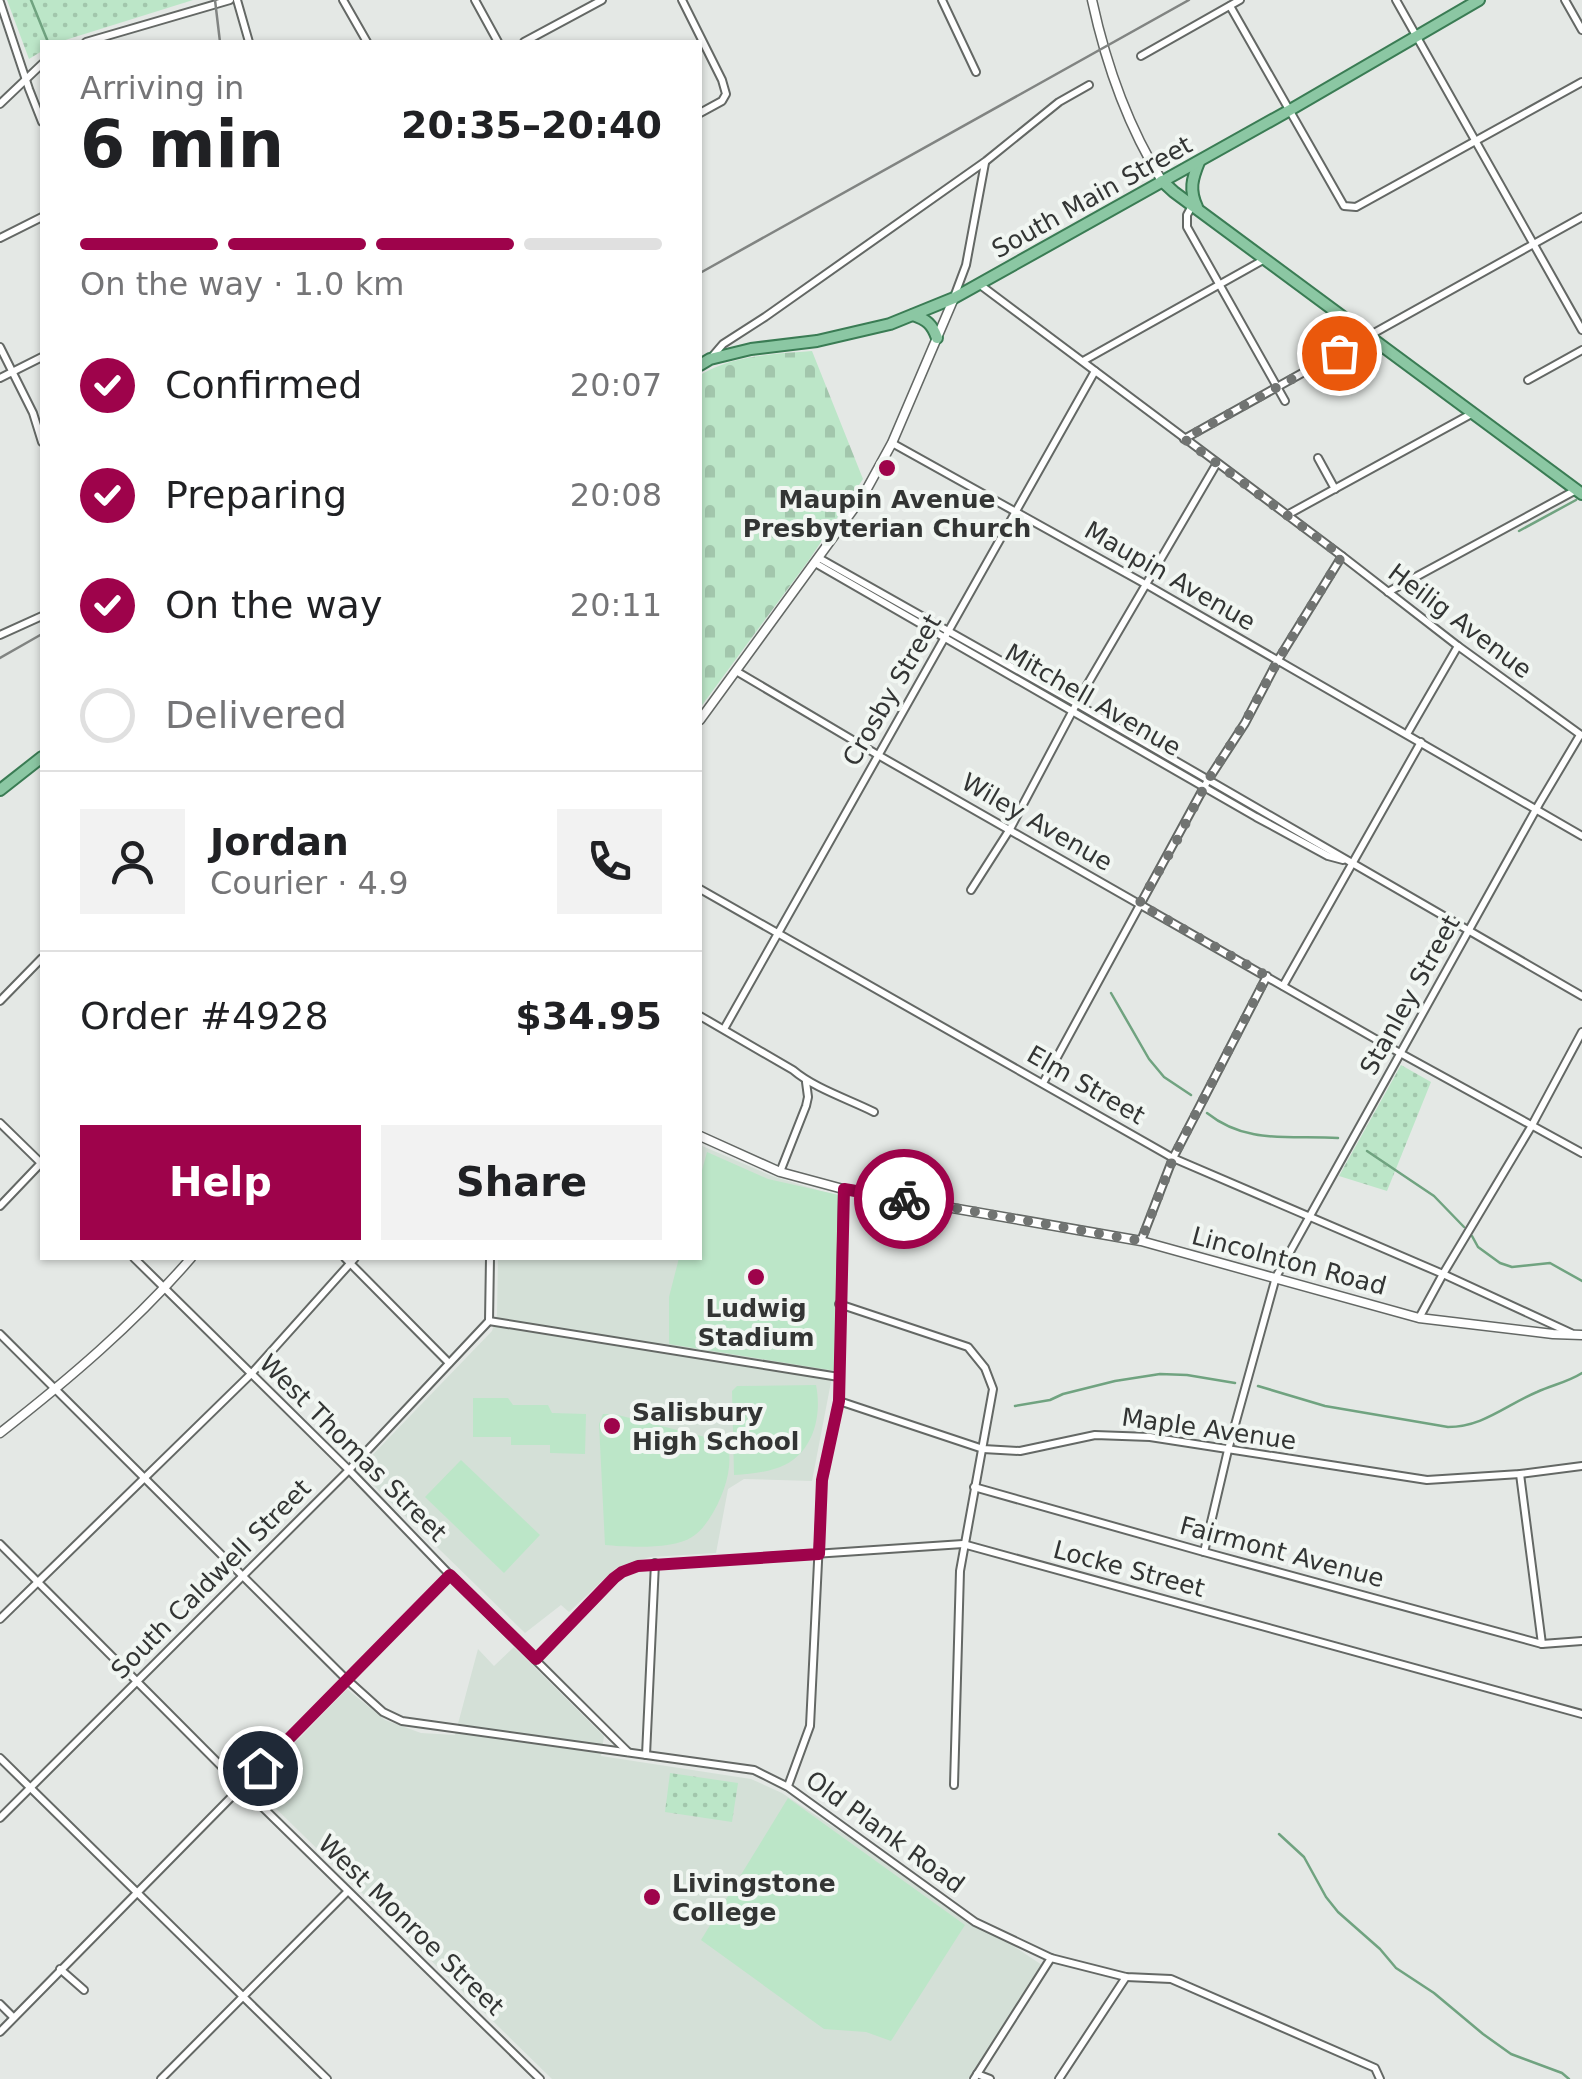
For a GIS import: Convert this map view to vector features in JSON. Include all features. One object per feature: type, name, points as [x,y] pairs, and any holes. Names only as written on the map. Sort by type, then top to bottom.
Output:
[{"type":"main road","name":"South Main Street","points":[[705,362],[751,349],[852,334],[890,324],[954,298],[1479,0]]},
{"type":"main road","points":[[1195,207],[1191,187],[1200,160]]},
{"type":"main road","points":[[1162,181],[1579,492]]},
{"type":"main road","points":[[912,314],[928,321],[937,338]]},
{"type":"main road","points":[[0,790],[40,759]]},
{"type":"street","points":[[93,40],[234,0],[248,40]]},
{"type":"street","points":[[343,0],[365,40]]},
{"type":"street","points":[[475,0],[497,40]]},
{"type":"street","points":[[528,40],[602,0]]},
{"type":"street","points":[[682,0],[726,94],[722,101],[702,112]]},
{"type":"street","points":[[942,0],[976,72]]},
{"type":"street","points":[[1092,0],[1106,60],[1122,103],[1142,149],[1162,181]]},
{"type":"street","points":[[1141,56],[1240,0]]},
{"type":"street","points":[[1396,0],[1582,330]]},
{"type":"street","points":[[1565,0],[1582,30]]},
{"type":"street","points":[[0,2],[40,116]]},
{"type":"street","points":[[1230,6],[1344,206],[1356,207],[1582,82]]},
{"type":"street","points":[[0,104],[40,66]]},
{"type":"street","points":[[705,362],[722,344],[765,318],[986,161],[1059,102],[1089,85]]},
{"type":"street","points":[[702,717],[863,496],[892,443],[966,265],[986,161]]},
{"type":"street","points":[[1195,207],[1186,215],[1187,227],[1285,401]]},
{"type":"street","points":[[0,238],[40,217]]},
{"type":"street","points":[[1184,439],[1582,218]]},
{"type":"street","points":[[1083,361],[1265,260]]},
{"type":"street","name":"Heilig Avenue","points":[[978,284],[1581,735]]},
{"type":"street","points":[[0,347],[40,436]]},
{"type":"street","points":[[1528,380],[1582,350]]},
{"type":"street","points":[[0,378],[40,358]]},
{"type":"street","name":"Crosby Street","points":[[724,1029],[1095,371]]},
{"type":"street","points":[[1286,515],[1473,413]]},
{"type":"street","name":"Maupin Avenue","points":[[892,443],[1582,836]]},
{"type":"street","points":[[1318,458],[1335,490]]},
{"type":"street","points":[[972,890],[1217,462]]},
{"type":"street","points":[[1388,592],[1579,492]]},
{"type":"street","points":[[1043,1084],[1206,784],[1342,556]]},
{"type":"street","name":"Mitchell Avenue","points":[[817,561],[1582,996]]},
{"type":"street","points":[[0,635],[40,617]]},
{"type":"street","points":[[1408,734],[1458,646]]},
{"type":"street","name":"Wiley Avenue","points":[[736,671],[1582,1154]]},
{"type":"street","name":"Stanley Street","points":[[1204,1552],[1276,1277],[1581,735]]},
{"type":"street","points":[[1284,986],[1421,742]]},
{"type":"street","name":"Elm Street","points":[[702,890],[1173,1158],[1579,1335]]},
{"type":"street","points":[[0,1001],[40,960]]},
{"type":"street","points":[[1141,1241],[1173,1158],[1267,976]]},
{"type":"street","points":[[702,1017],[793,1070],[806,1082],[874,1112]]},
{"type":"street","points":[[1419,1318],[1582,1032]]},
{"type":"street","points":[[780,1172],[806,1106],[806,1082]]},
{"type":"street","points":[[0,1123],[40,1162]]},
{"type":"street","name":"Lincolnton Road","points":[[702,1137],[780,1172],[844,1189],[1141,1241],[1419,1318],[1579,1335]]},
{"type":"street","points":[[0,1206],[40,1166]]},
{"type":"street","points":[[788,1787],[810,1726],[822,1480],[839,1401],[844,1189]]},
{"type":"street","name":"West Thomas Street","points":[[136,1260],[628,1752]]},
{"type":"street","points":[[0,1433],[55,1390],[165,1288],[189,1260]]},
{"type":"street","points":[[0,1619],[251,1374],[349,1260]]},
{"type":"street","points":[[351,1260],[450,1363]]},
{"type":"street","points":[[490,1260],[488,1321],[839,1377]]},
{"type":"street","points":[[839,1304],[968,1347],[985,1368],[993,1389],[960,1571],[954,1785]]},
{"type":"street","name":"South Caldwell Street","points":[[0,1818],[349,1470],[488,1321]]},
{"type":"street","name":"Old Plank Road","points":[[0,1334],[383,1712],[402,1720],[754,1770],[788,1787],[974,1922],[1051,1958],[1126,1977],[1171,1979],[1375,2068],[1380,2079]]},
{"type":"street","name":"Maple Avenue","points":[[839,1401],[982,1449],[1020,1451],[1095,1435],[1120,1434],[1427,1480],[1582,1466]]},
{"type":"street","points":[[1520,1474],[1542,1644]]},
{"type":"street","name":"Fairmont Avenue","points":[[974,1487],[1542,1644],[1582,1641]]},
{"type":"street","name":"West Monroe Street","points":[[0,1544],[540,2079]]},
{"type":"street","name":"Locke Street","points":[[656,1563],[963,1544],[1582,1714]]},
{"type":"street","points":[[536,1659],[622,1572],[656,1563],[646,1755]]},
{"type":"street","points":[[0,2032],[450,1575]]},
{"type":"street","points":[[0,1758],[326,2079]]},
{"type":"street","points":[[161,2079],[348,1892]]},
{"type":"street","points":[[990,2079],[975,2076],[1051,1958]]},
{"type":"street","points":[[60,1969],[84,1990]]},
{"type":"street","points":[[1059,2079],[1126,1977]]},
{"type":"street","points":[[0,2004],[14,2017]]},
{"type":"shaded area","name":"Salisbury High School","points":[[702,1146],[772,1176],[834,1195],[824,1351],[831,1382],[812,1481],[744,1479],[728,1489],[716,1553],[650,1557],[616,1568],[569,1612],[561,1605],[525,1633],[358,1470],[492,1331],[497,1315],[498,1260],[702,1260]]},
{"type":"shaded area","name":"Livingstone College","points":[[514,1647],[604,1736],[601,1756],[751,1779],[782,1793],[1045,1967],[968,2079],[552,2079],[253,1786],[347,1689],[385,1720],[421,1733],[455,1735],[478,1649],[494,1666]]},
{"type":"green space","points":[[7,0],[193,0],[65,40],[40,40],[40,52],[29,59]]},
{"type":"green space","points":[[812,351],[863,479],[702,705],[702,374],[740,359]]},
{"type":"green space","points":[[1401,1065],[1431,1082],[1387,1191],[1339,1176]]},
{"type":"green space","name":"Ludwig Stadium","points":[[707,1152],[768,1179],[839,1195],[836,1371],[669,1344],[669,1297],[678,1260],[702,1260],[702,1171]]},
{"type":"green space","points":[[816,1385],[816,1424],[797,1456],[774,1469],[734,1475],[732,1391],[737,1386]]},
{"type":"green space","points":[[473,1398],[508,1398],[513,1405],[548,1405],[552,1413],[586,1414],[585,1454],[550,1453],[550,1445],[511,1445],[511,1437],[473,1437]]},
{"type":"green space","points":[[603,1414],[729,1443],[728,1476],[721,1496],[706,1524],[692,1537],[661,1546],[605,1545],[599,1424]]},
{"type":"green space","points":[[461,1460],[540,1535],[504,1573],[425,1497]]},
{"type":"green space","points":[[670,1773],[738,1783],[732,1822],[665,1812]]},
{"type":"green space","points":[[788,1798],[965,1925],[891,2041],[866,2032],[824,2029],[701,1940]]},
{"type":"waterway","points":[[31,0],[47,40]]},
{"type":"waterway","points":[[1519,531],[1576,500]]},
{"type":"waterway","points":[[1111,993],[1149,1059],[1164,1077],[1191,1095]]},
{"type":"waterway","points":[[1207,1113],[1253,1134],[1338,1138]]},
{"type":"waterway","points":[[1367,1151],[1434,1196],[1464,1227]]},
{"type":"waterway","points":[[1472,1236],[1478,1247],[1500,1263],[1512,1267],[1550,1263],[1582,1281]]},
{"type":"waterway","points":[[1258,1386],[1325,1406],[1448,1427],[1483,1419],[1582,1373]]},
{"type":"waterway","points":[[1015,1406],[1160,1374],[1235,1383]]},
{"type":"waterway","points":[[1279,1834],[1304,1857],[1338,1912],[1396,1968],[1511,2054],[1569,2079]]},
{"type":"railway","points":[[215,0],[220,40]]},
{"type":"railway","points":[[702,272],[1189,0]]},
{"type":"railway","points":[[0,658],[40,635]]},
{"type":"way so far","points":[[904,1199],[1141,1241],[1175,1154],[1267,976],[1139,904],[1342,556],[1184,439],[1339,353]]},
{"type":"place","name":"Maupin Avenue Presbyterian Church","points":[[887,468]]},
{"type":"place","name":"Ludwig Stadium","points":[[756,1277]]},
{"type":"place","name":"Salisbury High School","points":[[612,1426]]},
{"type":"place","name":"Livingstone College","points":[[652,1897]]},
{"type":"route","points":[[260,1768],[450,1575],[536,1659],[614,1578],[638,1566],[819,1554],[822,1480],[839,1401],[844,1189],[904,1199]]}]
